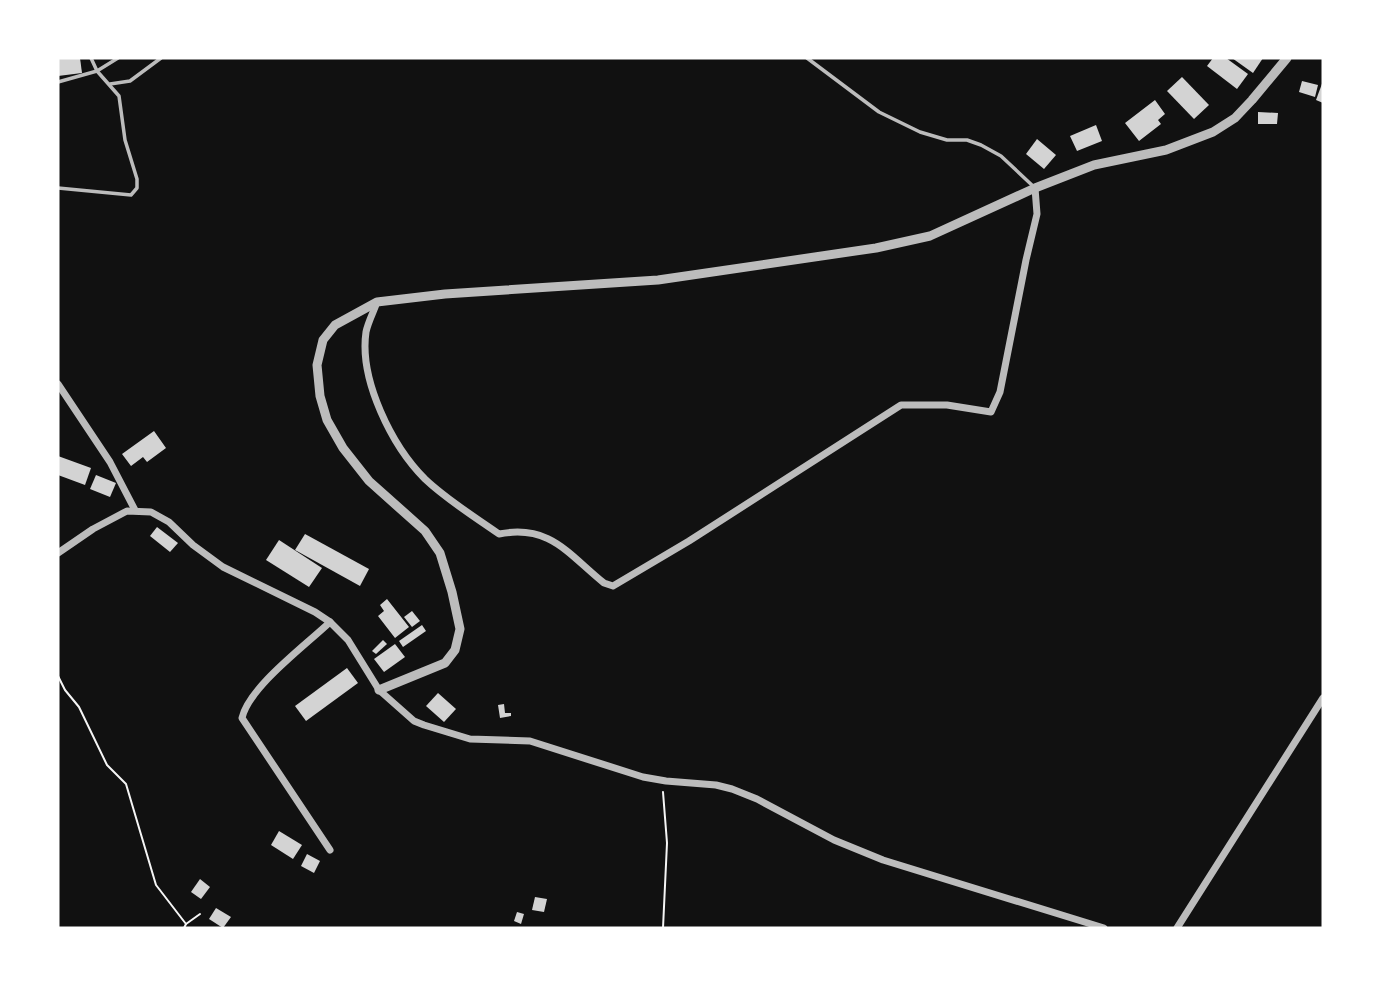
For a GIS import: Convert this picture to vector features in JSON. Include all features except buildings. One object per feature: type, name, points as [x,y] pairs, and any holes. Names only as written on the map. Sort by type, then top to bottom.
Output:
[{"type":"street","points":[[379,690],[445,663],[455,650],[460,629],[440,553],[425,531],[369,481],[343,448],[327,420],[320,396],[317,365],[323,340],[335,325],[377,302],[445,294],[658,280],[876,248],[930,236],[1035,188],[1094,165],[1166,149],[1213,132],[1235,118],[1287,58]]},
{"type":"street","points":[[377,302],[366,331],[368,374],[386,424],[425,479],[499,534],[515,531],[542,534],[556,542],[604,583],[613,586],[689,541],[901,405],[947,405],[991,412],[1000,392],[1037,214],[1035,188]]},
{"type":"street","points":[[58,384],[110,462],[135,510]]},
{"type":"street","points":[[58,553],[115,516],[135,510],[151,512],[163,518],[223,567],[296,602],[330,622],[348,640],[379,690],[414,721],[450,735],[470,739],[530,741],[643,777],[716,785],[743,793],[834,840],[873,856],[1085,926],[1104,928]]},
{"type":"street","points":[[330,622],[257,690],[245,706],[242,718],[330,850]]},
{"type":"street","points":[[1177,928],[1323,698]]},
{"type":"lane","points":[[58,188],[131,195],[137,188],[137,179],[125,140],[119,96],[97,71],[91,58]]},
{"type":"lane","points":[[58,82],[97,71],[118,58]]},
{"type":"lane","points":[[110,84],[130,81],[161,58]]},
{"type":"lane","points":[[807,58],[879,112],[920,132],[947,140],[967,140],[981,145],[1001,156],[1035,188]]},
{"type":"path","points":[[58,676],[79,707],[107,765],[125,784],[156,885],[186,924]]},
{"type":"path","points":[[663,928],[667,843],[663,794],[666,781]]},
{"type":"path","points":[[184,928],[200,914]]}]
